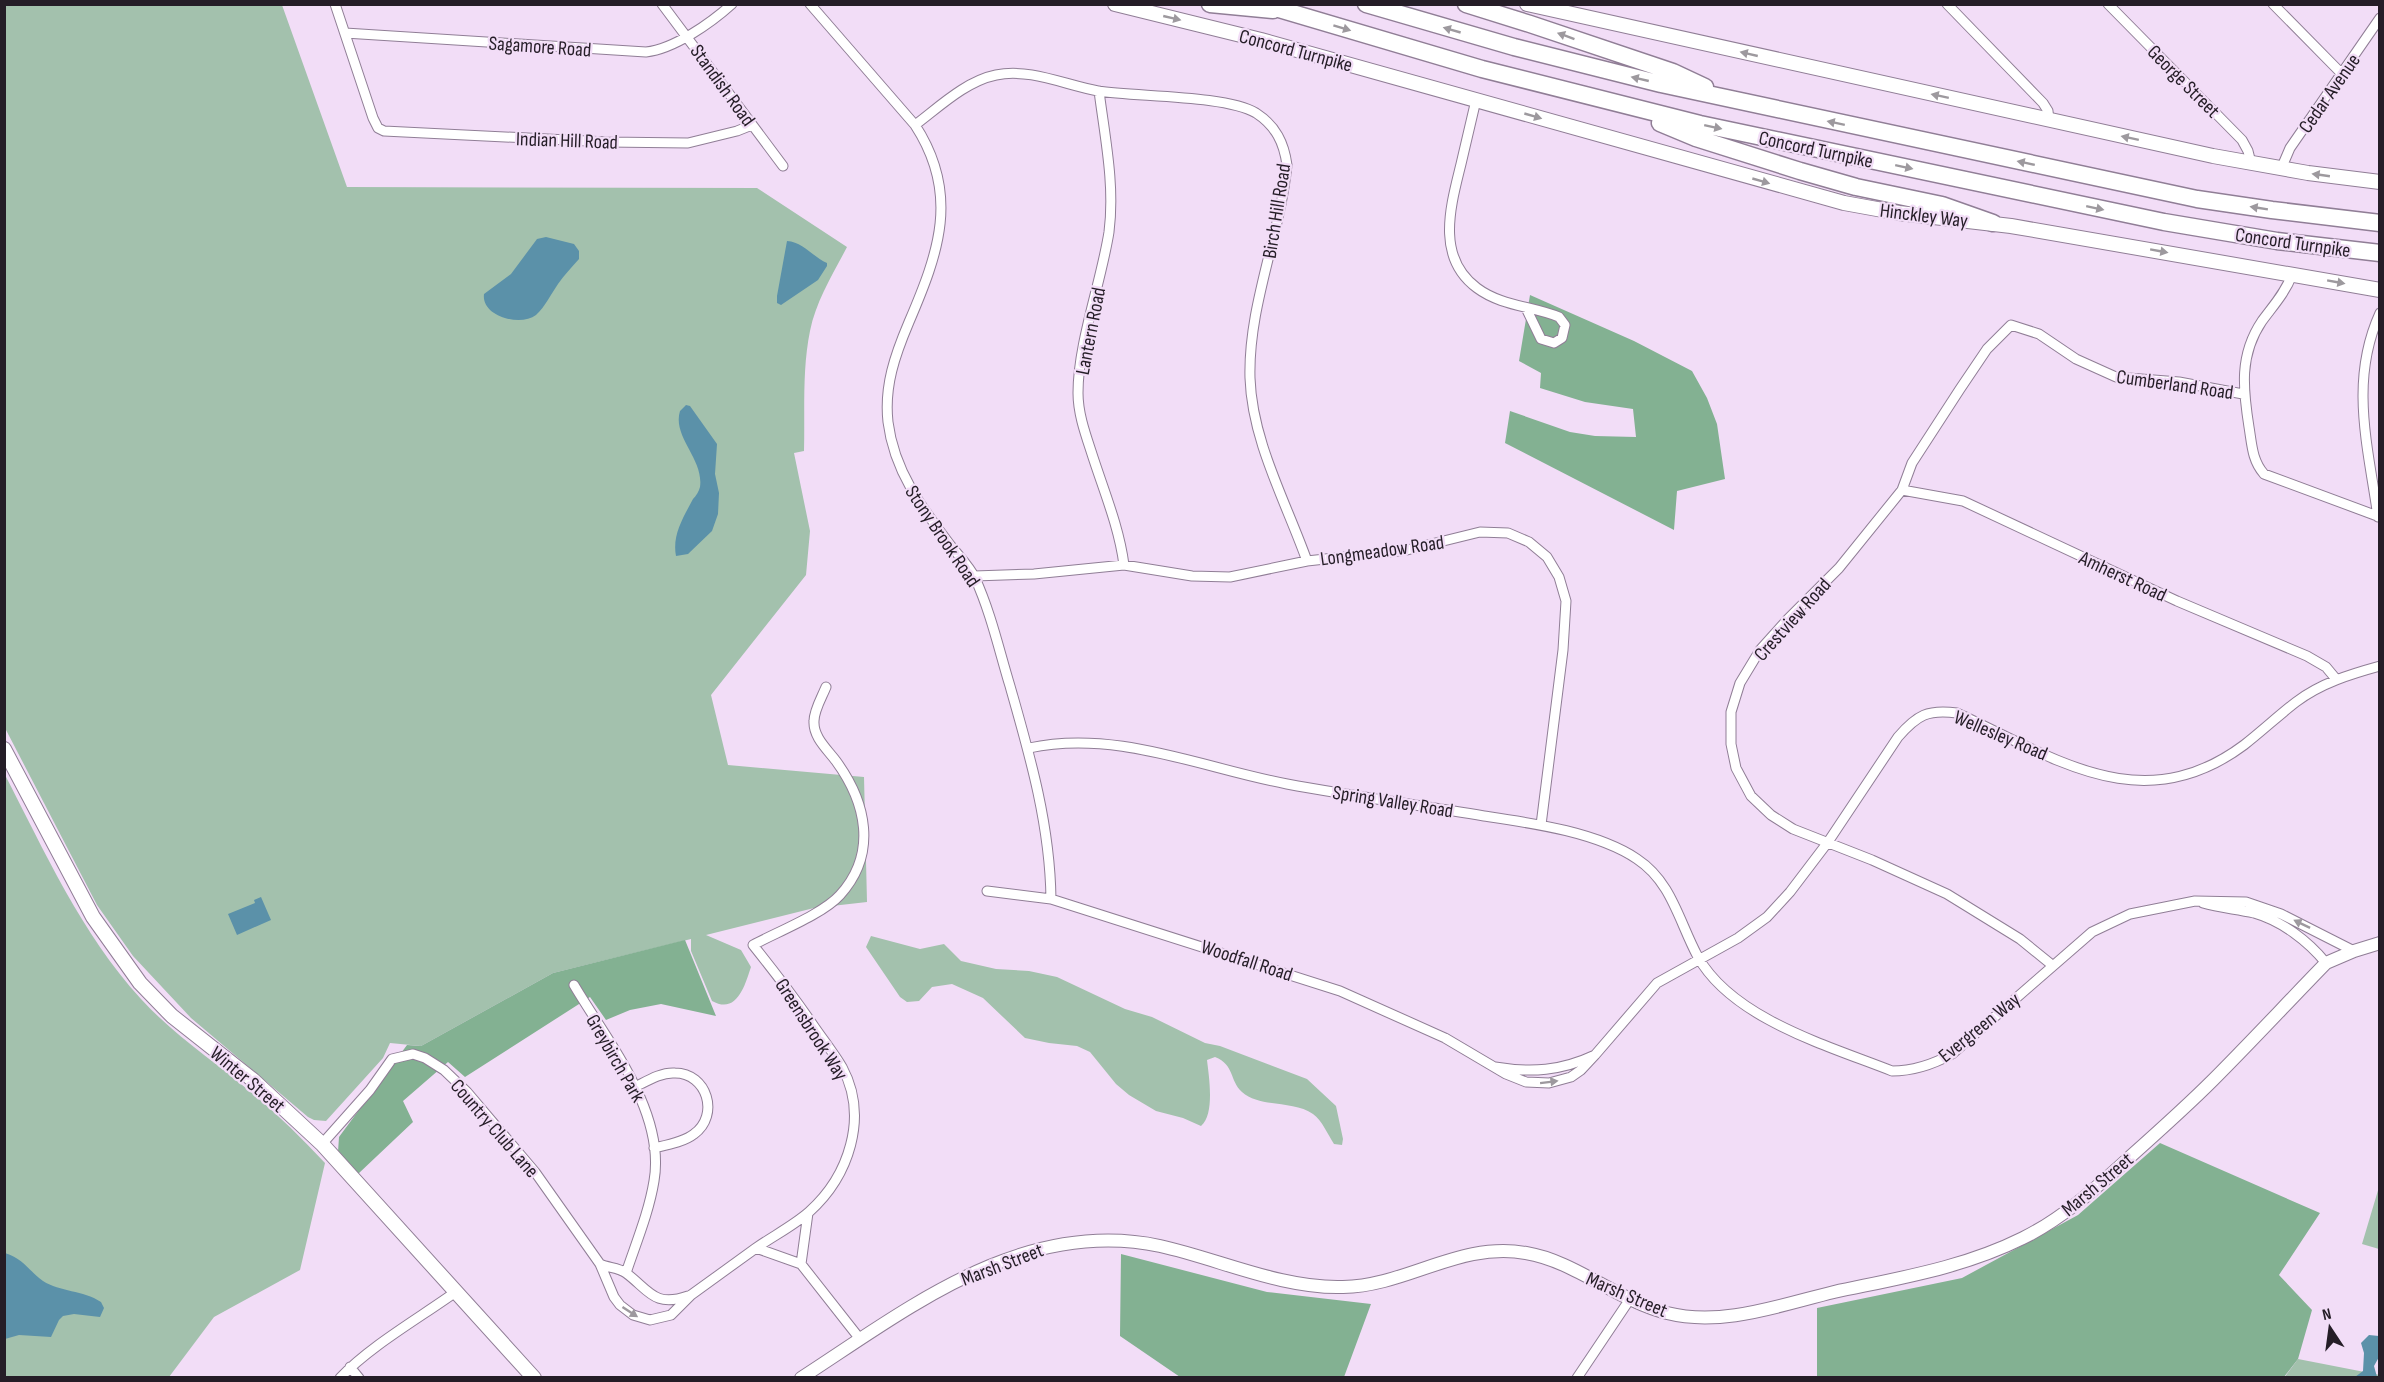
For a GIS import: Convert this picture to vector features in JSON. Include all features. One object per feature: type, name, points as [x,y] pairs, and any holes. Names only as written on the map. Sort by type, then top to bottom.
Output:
[{"type":"highway","points":[[1210,4],[1286,12]]},
{"type":"highway","name":"Concord Turnpike","points":[[1262,4],[1445,59],[1615,104],[2164,222],[2277,241],[2379,253]]},
{"type":"highway","name":"Concord Turnpike","points":[[1366,4],[1587,66],[1738,102],[2197,199],[2379,223]]},
{"type":"highway","points":[[1466,4],[1673,72],[1738,102]]},
{"type":"highway","points":[[1615,104],[1696,138],[1841,183],[1942,206],[1993,223]]},
{"type":"main road","name":"Concord Turnpike","points":[[1115,4],[1243,35],[1476,100]]},
{"type":"main road","points":[[1527,4],[2251,163],[2379,182]]},
{"type":"main road","name":"Hinckley Way","points":[[1476,100],[1844,203],[1918,215],[1993,223],[2379,290]]},
{"type":"main road","name":"Winter Street","points":[[4,749],[81,896],[123,962],[155,1000],[253,1080],[322,1144],[534,1377]]},
{"type":"street","points":[[335,4],[345,33]]},
{"type":"street","name":"Standish Road","points":[[663,4],[783,166]]},
{"type":"street","name":"Stony Brook Road","points":[[810,4],[915,125],[926,141],[937,171],[941,207],[933,264],[891,369],[887,387],[888,422],[896,457],[911,491],[974,576],[994,627],[1029,748],[1047,844],[1051,899]]},
{"type":"street","points":[[1947,4],[2043,103],[2048,111],[2049,120]]},
{"type":"street","name":"George Street","points":[[2108,4],[2242,140],[2251,163]]},
{"type":"street","points":[[2272,4],[2342,74]]},
{"type":"street","name":"Sagamore Road","points":[[345,33],[635,52],[656,50],[687,36],[728,8]]},
{"type":"street","name":"Cedar Avenue","points":[[2280,169],[2290,148],[2379,18]]},
{"type":"street","name":"Indian Hill Road","points":[[345,33],[373,118],[381,130],[392,133],[578,141],[688,142],[737,131],[752,125]]},
{"type":"street","name":"Birch Hill Road","points":[[915,125],[973,83],[995,75],[1009,73],[1026,74],[1099,91],[1232,105],[1253,112],[1269,123],[1281,139],[1287,165],[1286,181],[1252,336],[1250,378],[1259,434],[1271,472],[1289,510],[1307,561]]},
{"type":"street","name":"Lantern Road","points":[[1099,91],[1110,175],[1111,208],[1105,253],[1083,356],[1078,394],[1082,424],[1121,539],[1124,565]]},
{"type":"street","points":[[1476,100],[1450,207],[1449,239],[1456,261],[1466,278],[1489,295],[1559,317],[1563,320],[1566,329],[1562,338],[1554,343],[1541,339],[1526,308]]},
{"type":"street","points":[[2292,275],[2286,290],[2263,320],[2245,358],[2243,394],[2255,464],[2264,474],[2379,517],[2362,390],[2366,349],[2379,313]]},
{"type":"street","name":"Cumberland Road","points":[[2012,326],[2039,334],[2076,359],[2116,377],[2179,382],[2243,394]]},
{"type":"street","name":"Crestview Road","points":[[2012,326],[1987,349],[1959,388],[1912,463],[1902,490],[1839,568],[1760,650],[1740,683],[1731,712],[1731,744],[1736,768],[1751,796],[1771,815],[1793,829],[1947,894],[2020,939],[2052,965]]},
{"type":"street","name":"Amherst Road","points":[[1902,490],[1964,501],[1994,514],[2168,597],[2307,656],[2326,667],[2336,679]]},
{"type":"street","name":"Longmeadow Road","points":[[974,576],[1034,574],[1124,565],[1192,576],[1230,577],[1307,561],[1407,550],[1480,532],[1508,533],[1529,542],[1547,557],[1559,577],[1566,601],[1563,650],[1541,825]]},
{"type":"street","name":"Wellesley Road","points":[[1699,958],[1738,938],[1767,917],[1790,892],[1828,842],[1898,737],[1911,722],[1924,714],[1940,711],[1957,713],[2080,770],[2117,779],[2143,782],[2169,780],[2195,773],[2224,760],[2298,700],[2336,679],[2379,666]]},
{"type":"street","name":"Greensbrook Way","points":[[808,1213],[837,1178],[850,1150],[855,1120],[852,1092],[836,1057],[789,990],[753,945],[823,909],[840,895],[856,871],[863,846],[863,813],[853,787],[822,744],[816,733],[814,722],[826,687]]},
{"type":"street","name":"Spring Valley Road","points":[[1029,748],[1047,744],[1085,742],[1131,747],[1285,783],[1541,825],[1608,845],[1636,858],[1649,868],[1664,886],[1681,916],[1699,958]]},
{"type":"street","name":"Woodfall Road","points":[[987,891],[1051,899],[1340,991],[1445,1038],[1520,1080],[1534,1083],[1549,1083],[1576,1074],[1595,1055],[1650,988],[1699,958]]},
{"type":"street","name":"Evergreen Way","points":[[1699,958],[1722,987],[1746,1006],[1787,1030],[1892,1071],[1934,1064],[1952,1054],[2052,965],[2092,933],[2130,914],[2195,901],[2246,902],[2281,914],[2354,951]]},
{"type":"street","name":"Evergreen Way","points":[[2195,901],[2255,913],[2306,942],[2326,963]]},
{"type":"street","name":"Marsh Street","points":[[801,1377],[951,1284],[985,1267],[1035,1249],[1083,1242],[1114,1241],[1152,1245],[1292,1281],[1339,1287],[1377,1283],[1470,1253],[1509,1251],[1537,1255],[1551,1260],[1657,1311],[1684,1317],[1723,1318],[1922,1274],[1971,1260],[2026,1237],[2057,1218],[2086,1196],[2191,1102],[2326,963],[2379,943]]},
{"type":"street","name":"Greybirch Park","points":[[574,985],[635,1087],[647,1115],[654,1148],[654,1180],[626,1273]]},
{"type":"street","name":"Country Club Lane","points":[[322,1144],[370,1090],[392,1059],[413,1054],[425,1058],[444,1070],[467,1092],[522,1155],[600,1264],[609,1287],[620,1305],[633,1316],[641,1318],[665,1318],[691,1295],[808,1213]]},
{"type":"street","points":[[635,1087],[664,1074],[676,1073],[692,1077],[706,1094],[707,1116],[699,1130],[685,1139],[654,1148]]},
{"type":"street","points":[[801,1264],[808,1213]]},
{"type":"street","points":[[756,1248],[801,1264],[860,1339]]},
{"type":"street","points":[[600,1264],[626,1273],[648,1294],[656,1297],[672,1299],[691,1295]]},
{"type":"street","points":[[340,1377],[350,1367],[457,1291]]},
{"type":"street","points":[[1577,1377],[1630,1299]]},
{"type":"street","points":[[350,1367],[359,1377]]},
{"type":"green space","points":[[5,5],[282,5],[347,187],[757,188],[847,247],[816,309],[807,346],[804,451],[794,453],[810,531],[806,575],[711,695],[728,765],[864,777],[867,902],[814,908],[706,935],[741,950],[751,967],[739,996],[728,1004],[712,1001],[691,951],[691,939],[553,973],[421,1046],[390,1043],[383,1058],[326,1121],[308,1117],[191,1018],[133,956],[97,905],[5,728]]},
{"type":"green space","points":[[1530,295],[1634,341],[1692,371],[1707,398],[1717,424],[1725,479],[1677,491],[1674,530],[1505,443],[1510,411],[1570,432],[1595,436],[1636,437],[1633,409],[1585,402],[1540,388],[1541,373],[1519,361]]},
{"type":"green space","points":[[4,773],[65,891],[120,974],[167,1025],[262,1101],[325,1163],[300,1270],[214,1317],[169,1377],[5,1377]]},
{"type":"green space","points":[[871,936],[920,949],[944,944],[961,961],[996,969],[1029,971],[1057,977],[1125,1009],[1152,1017],[1205,1043],[1220,1046],[1307,1079],[1336,1106],[1343,1139],[1342,1145],[1334,1144],[1313,1114],[1296,1107],[1249,1097],[1235,1083],[1226,1064],[1215,1057],[1207,1060],[1210,1104],[1201,1126],[1183,1118],[1156,1111],[1129,1095],[1116,1084],[1090,1052],[1077,1046],[1025,1038],[983,998],[952,984],[932,987],[919,1001],[907,1002],[900,997],[866,947]]},
{"type":"green space","points":[[685,940],[716,1016],[661,1004],[630,1010],[606,1020],[590,997],[465,1077],[448,1062],[403,1101],[413,1122],[358,1174],[338,1152],[339,1137],[407,1045],[421,1046],[553,973]]},
{"type":"green space","points":[[2160,1143],[2320,1213],[2279,1275],[2312,1310],[2298,1359],[2284,1377],[1817,1378],[1817,1308],[1962,1278],[2078,1215]]},
{"type":"green space","points":[[2379,1187],[2379,1249],[2362,1244]]},
{"type":"green space","points":[[1121,1254],[1267,1292],[1371,1304],[1344,1377],[1180,1377],[1120,1336]]},
{"type":"green space","points":[[2298,1359],[2380,1375],[2379,1378],[2284,1378]]},
{"type":"water","points":[[546,237],[574,244],[579,251],[579,259],[536,315],[521,320],[495,313],[485,302],[484,294],[511,274],[537,239]]},
{"type":"water","points":[[787,241],[803,247],[827,263],[827,266],[818,280],[781,305],[777,303],[777,296]]},
{"type":"water","points":[[686,405],[690,406],[717,444],[715,474],[719,493],[718,514],[712,531],[688,554],[676,556],[675,548],[679,527],[700,487],[697,467],[680,430],[680,411]]},
{"type":"water","points":[[261,897],[271,920],[237,935],[228,914],[255,903],[254,900]]},
{"type":"water","points":[[5,1253],[17,1258],[50,1285],[87,1295],[101,1302],[104,1308],[100,1317],[74,1314],[63,1316],[51,1337],[19,1335],[5,1339]]},
{"type":"water","points":[[2369,1335],[2379,1336],[2379,1357],[2374,1366],[2377,1377],[2355,1377],[2363,1371],[2364,1353],[2361,1343]]}]
